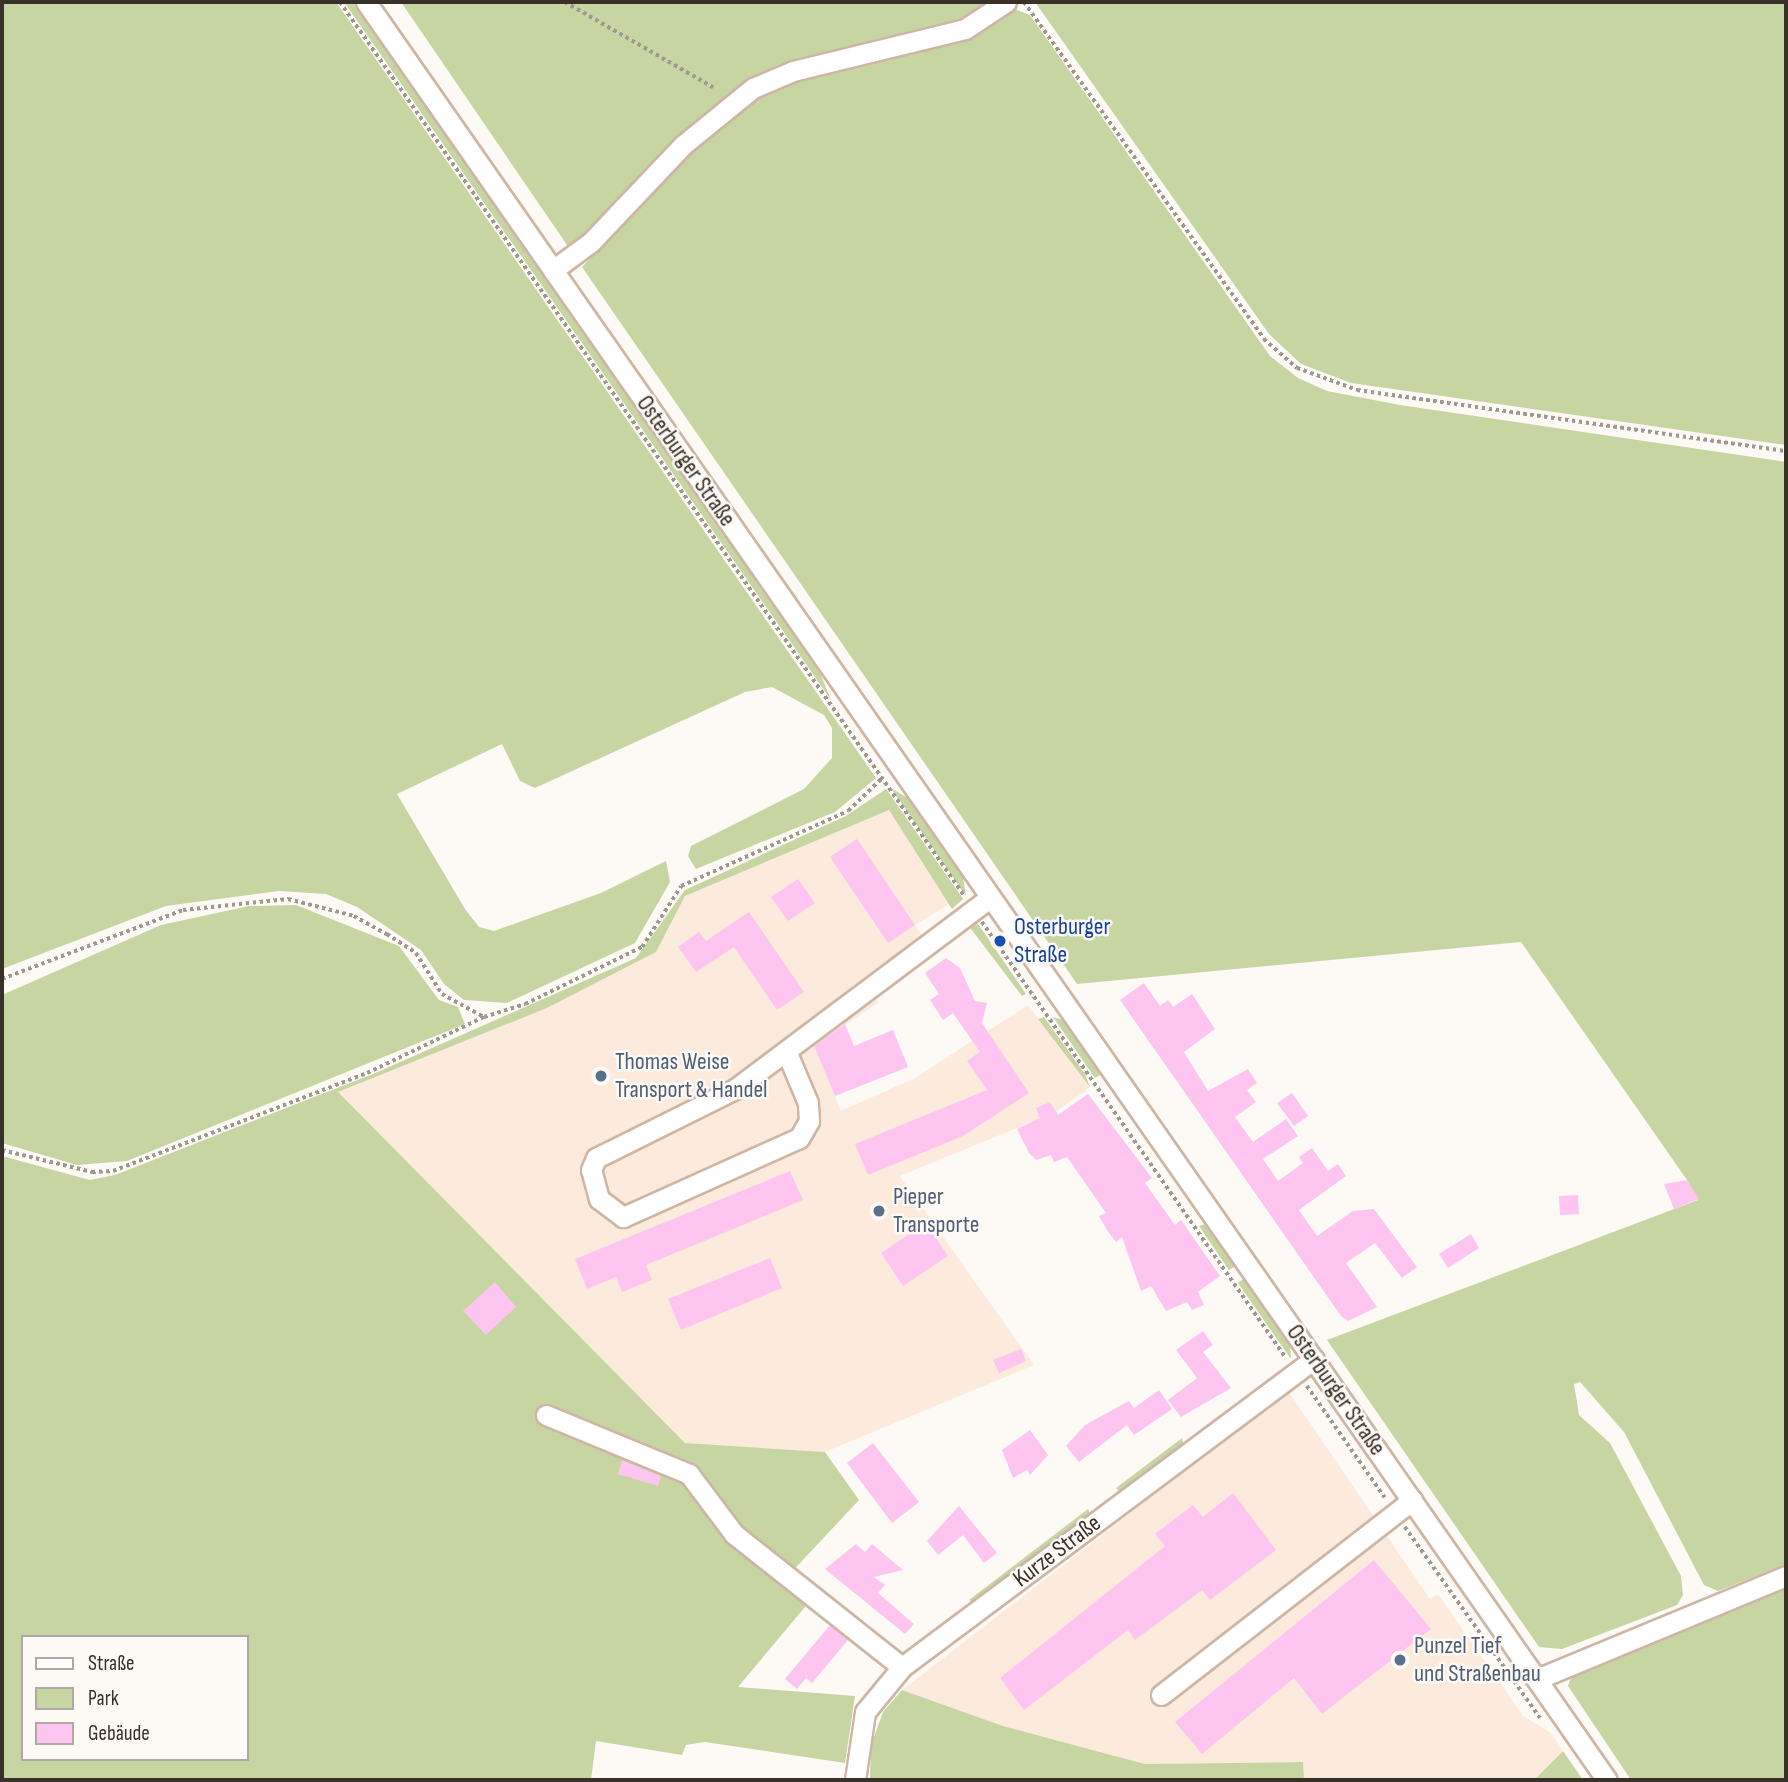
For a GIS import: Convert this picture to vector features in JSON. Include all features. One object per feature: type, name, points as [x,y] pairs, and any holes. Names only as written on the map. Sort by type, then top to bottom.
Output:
[{"type":"street","name":"Osterburger Straße","points":[[366,2],[989,898],[1608,1780]]},
{"type":"street","points":[[553,270],[592,242],[683,145],[753,88],[793,71],[965,29],[1006,2]]},
{"type":"street","points":[[788,1053],[808,1103],[809,1121],[799,1138],[624,1217],[599,1199],[591,1170],[596,1158],[701,1108],[788,1053],[989,898]]},
{"type":"street","name":"Kurze Straße","points":[[855,1780],[865,1712],[902,1668],[1314,1360]]},
{"type":"street","points":[[546,1415],[689,1474],[734,1534],[902,1668]]},
{"type":"street","points":[[1161,1695],[1412,1500]]},
{"type":"street","points":[[1536,1679],[1786,1576]]},
{"type":"path","points":[[565,2],[713,87]]},
{"type":"path","points":[[1024,2],[1264,339],[1297,368],[1357,390],[1786,451]]},
{"type":"path","points":[[2,1150],[92,1172],[113,1171],[367,1073],[484,1017],[525,1004],[642,947],[681,886],[848,811],[899,767]]},
{"type":"path","points":[[2,979],[183,909],[288,899],[354,916],[387,934],[416,953],[442,994],[484,1017]]},
{"type":"shaded area","name":"Thomas Weise Transport & Handel","points":[[889,810],[953,902],[915,925],[926,942],[865,982],[878,1003],[814,1046],[841,1111],[915,1078],[1028,1005],[1090,1087],[1056,1112],[900,1176],[1034,1365],[825,1452],[685,1443],[337,1092],[547,1008],[656,952],[685,896]]},
{"type":"shaded area","points":[[1288,1391],[1430,1599],[1438,1594],[1523,1716],[1551,1733],[1563,1751],[1534,1780],[1304,1780],[1302,1762],[1145,1764],[1003,1726],[902,1690]]},
{"type":"green space","points":[[2,2],[336,2],[876,778],[835,812],[696,869],[688,856],[691,846],[804,789],[832,758],[832,728],[824,715],[772,687],[745,692],[535,788],[520,781],[502,744],[397,794],[465,909],[479,927],[494,931],[601,893],[666,861],[670,882],[635,943],[507,1003],[464,1000],[444,984],[421,950],[357,907],[326,894],[279,891],[166,906],[2,969]]},
{"type":"green space","points":[[344,2],[353,2],[816,663],[831,700]]},
{"type":"green space","points":[[401,2],[993,2],[963,21],[753,78],[685,133],[583,239],[567,245]]},
{"type":"green space","points":[[1035,2],[1786,2],[1786,445],[1351,383],[1301,364],[1269,334]]},
{"type":"green space","points":[[1014,9],[1030,15],[1270,356],[1298,378],[1327,391],[1400,405],[1786,462],[1786,1564],[1718,1591],[1704,1585],[1624,1432],[1580,1382],[1574,1384],[1579,1415],[1610,1443],[1681,1576],[1683,1595],[1677,1605],[1562,1649],[1539,1647],[1327,1340],[1698,1200],[1687,1180],[1521,942],[1077,984],[582,267],[719,124],[758,96],[799,77],[973,33]]},
{"type":"green space","points":[[891,788],[911,800],[962,871],[966,896]]},
{"type":"green space","points":[[886,789],[963,899],[952,909],[889,810],[685,896],[656,952],[547,1008],[338,1092],[685,1443],[825,1452],[859,1500],[786,1578],[810,1601],[738,1687],[855,1696],[845,1763],[705,1742],[686,1745],[682,1755],[596,1741],[591,1780],[2,1780],[2,1156],[90,1180],[115,1175],[373,1074],[636,958],[685,890],[846,816]]},
{"type":"green space","points":[[296,905],[399,946],[439,1000],[458,1007],[465,1024],[127,1161],[77,1165],[2,1143],[2,995],[161,925],[249,906]]},
{"type":"green space","points":[[976,921],[1026,994],[1022,996],[968,925]]},
{"type":"green space","points":[[1044,1017],[1085,1074],[1090,1087],[1038,1019]]},
{"type":"green space","points":[[1053,1017],[1067,1021],[1103,1073],[1095,1078]]},
{"type":"green space","points":[[1208,1223],[1237,1265],[1229,1270],[1199,1226]]},
{"type":"green space","points":[[1246,1277],[1290,1342],[1291,1359],[1238,1283]]},
{"type":"green space","points":[[1182,1438],[1184,1447],[1119,1491],[1116,1488]]},
{"type":"green space","points":[[1088,1509],[1091,1517],[978,1604],[969,1600]]},
{"type":"green space","points":[[1786,1584],[1786,1780],[1631,1780],[1568,1686],[1572,1675]]},
{"type":"green space","points":[[902,1690],[1003,1726],[1145,1764],[1303,1762],[1304,1780],[870,1780],[871,1745],[883,1712]]},
{"type":"green space","points":[[1563,1751],[1583,1780],[1534,1780]]},
{"type":"building","points":[[857,839],[915,925],[888,943],[830,857]]},
{"type":"building","points":[[798,879],[815,903],[788,921],[771,897]]},
{"type":"building","points":[[749,912],[804,992],[777,1010],[734,947],[696,972],[678,947],[699,932],[706,941]]},
{"type":"building","points":[[946,958],[960,968],[975,1001],[987,1003],[982,1023],[1029,1093],[963,1136],[868,1175],[855,1144],[987,1090],[967,1061],[980,1052],[953,1013],[943,1020],[930,1000],[939,994],[925,973]]},
{"type":"building","points":[[1144,983],[1160,1006],[1168,1000],[1173,1007],[1192,994],[1215,1029],[1184,1052],[1208,1091],[1248,1069],[1257,1083],[1247,1090],[1256,1102],[1235,1117],[1253,1142],[1286,1119],[1298,1136],[1263,1159],[1278,1181],[1303,1163],[1299,1157],[1312,1148],[1328,1171],[1338,1164],[1346,1176],[1299,1210],[1317,1236],[1353,1211],[1374,1209],[1417,1267],[1402,1278],[1375,1243],[1346,1263],[1377,1307],[1348,1321],[1341,1316],[1120,1000]]},
{"type":"building","points":[[845,1024],[854,1046],[893,1030],[908,1067],[835,1096],[814,1046]]},
{"type":"building","points":[[1292,1093],[1308,1116],[1294,1126],[1277,1103]]},
{"type":"building","points":[[1088,1094],[1152,1178],[1145,1183],[1175,1225],[1181,1220],[1220,1276],[1198,1292],[1204,1305],[1192,1310],[1187,1302],[1166,1311],[1151,1286],[1141,1291],[1122,1237],[1116,1242],[1107,1230],[1099,1216],[1106,1213],[1067,1157],[1054,1162],[1051,1155],[1036,1160],[1029,1153],[1017,1129],[1040,1118],[1036,1108],[1050,1102],[1058,1115]]},
{"type":"building","points":[[790,1171],[803,1200],[646,1265],[652,1280],[622,1292],[616,1277],[587,1289],[575,1259]]},
{"type":"building","points":[[1687,1180],[1699,1199],[1674,1209],[1664,1184]]},
{"type":"building","points":[[1578,1195],[1579,1214],[1560,1215],[1559,1196]]},
{"type":"building","points":[[926,1223],[948,1256],[903,1286],[881,1253]]},
{"type":"building","points":[[1471,1234],[1479,1248],[1448,1268],[1439,1254]]},
{"type":"building","points":[[770,1258],[782,1288],[681,1330],[668,1299]]},
{"type":"building","points":[[495,1282],[516,1307],[486,1335],[463,1311]]},
{"type":"building","points":[[1203,1331],[1213,1345],[1203,1352],[1231,1388],[1181,1417],[1168,1400],[1197,1378],[1176,1350]]},
{"type":"building","points":[[1021,1349],[1026,1361],[999,1373],[993,1360]]},
{"type":"building","points":[[1159,1390],[1172,1409],[1134,1435],[1127,1425],[1079,1462],[1066,1446],[1085,1425],[1129,1401],[1134,1408]]},
{"type":"building","points":[[1030,1430],[1048,1455],[1030,1475],[1027,1470],[1013,1478],[1002,1450]]},
{"type":"building","points":[[873,1443],[919,1502],[892,1523],[847,1463]]},
{"type":"building","points":[[622,1460],[661,1476],[658,1486],[618,1474]]},
{"type":"building","points":[[1233,1493],[1276,1550],[1210,1600],[1202,1590],[1135,1640],[1128,1630],[1024,1710],[1000,1678],[1165,1546],[1155,1534],[1193,1505],[1203,1517]]},
{"type":"building","points":[[959,1506],[997,1553],[984,1563],[963,1535],[938,1555],[927,1541]]},
{"type":"building","points":[[856,1544],[865,1552],[872,1544],[903,1570],[874,1577],[885,1585],[878,1593],[914,1624],[905,1634],[825,1569]]},
{"type":"building","points":[[1374,1560],[1431,1629],[1322,1714],[1294,1678],[1202,1754],[1175,1722]]},
{"type":"building","points":[[830,1625],[848,1640],[812,1683],[806,1678],[797,1689],[785,1679]]},
{"type":"place","name":"Osterburger Straße","points":[[1000,941]]},
{"type":"place","name":"Thomas Weise Transport & Handel","points":[[601,1076]]},
{"type":"place","name":"Pieper Transporte","points":[[879,1211]]},
{"type":"place","name":"Punzel Tief und Straßenbau","points":[[1400,1660]]}]
